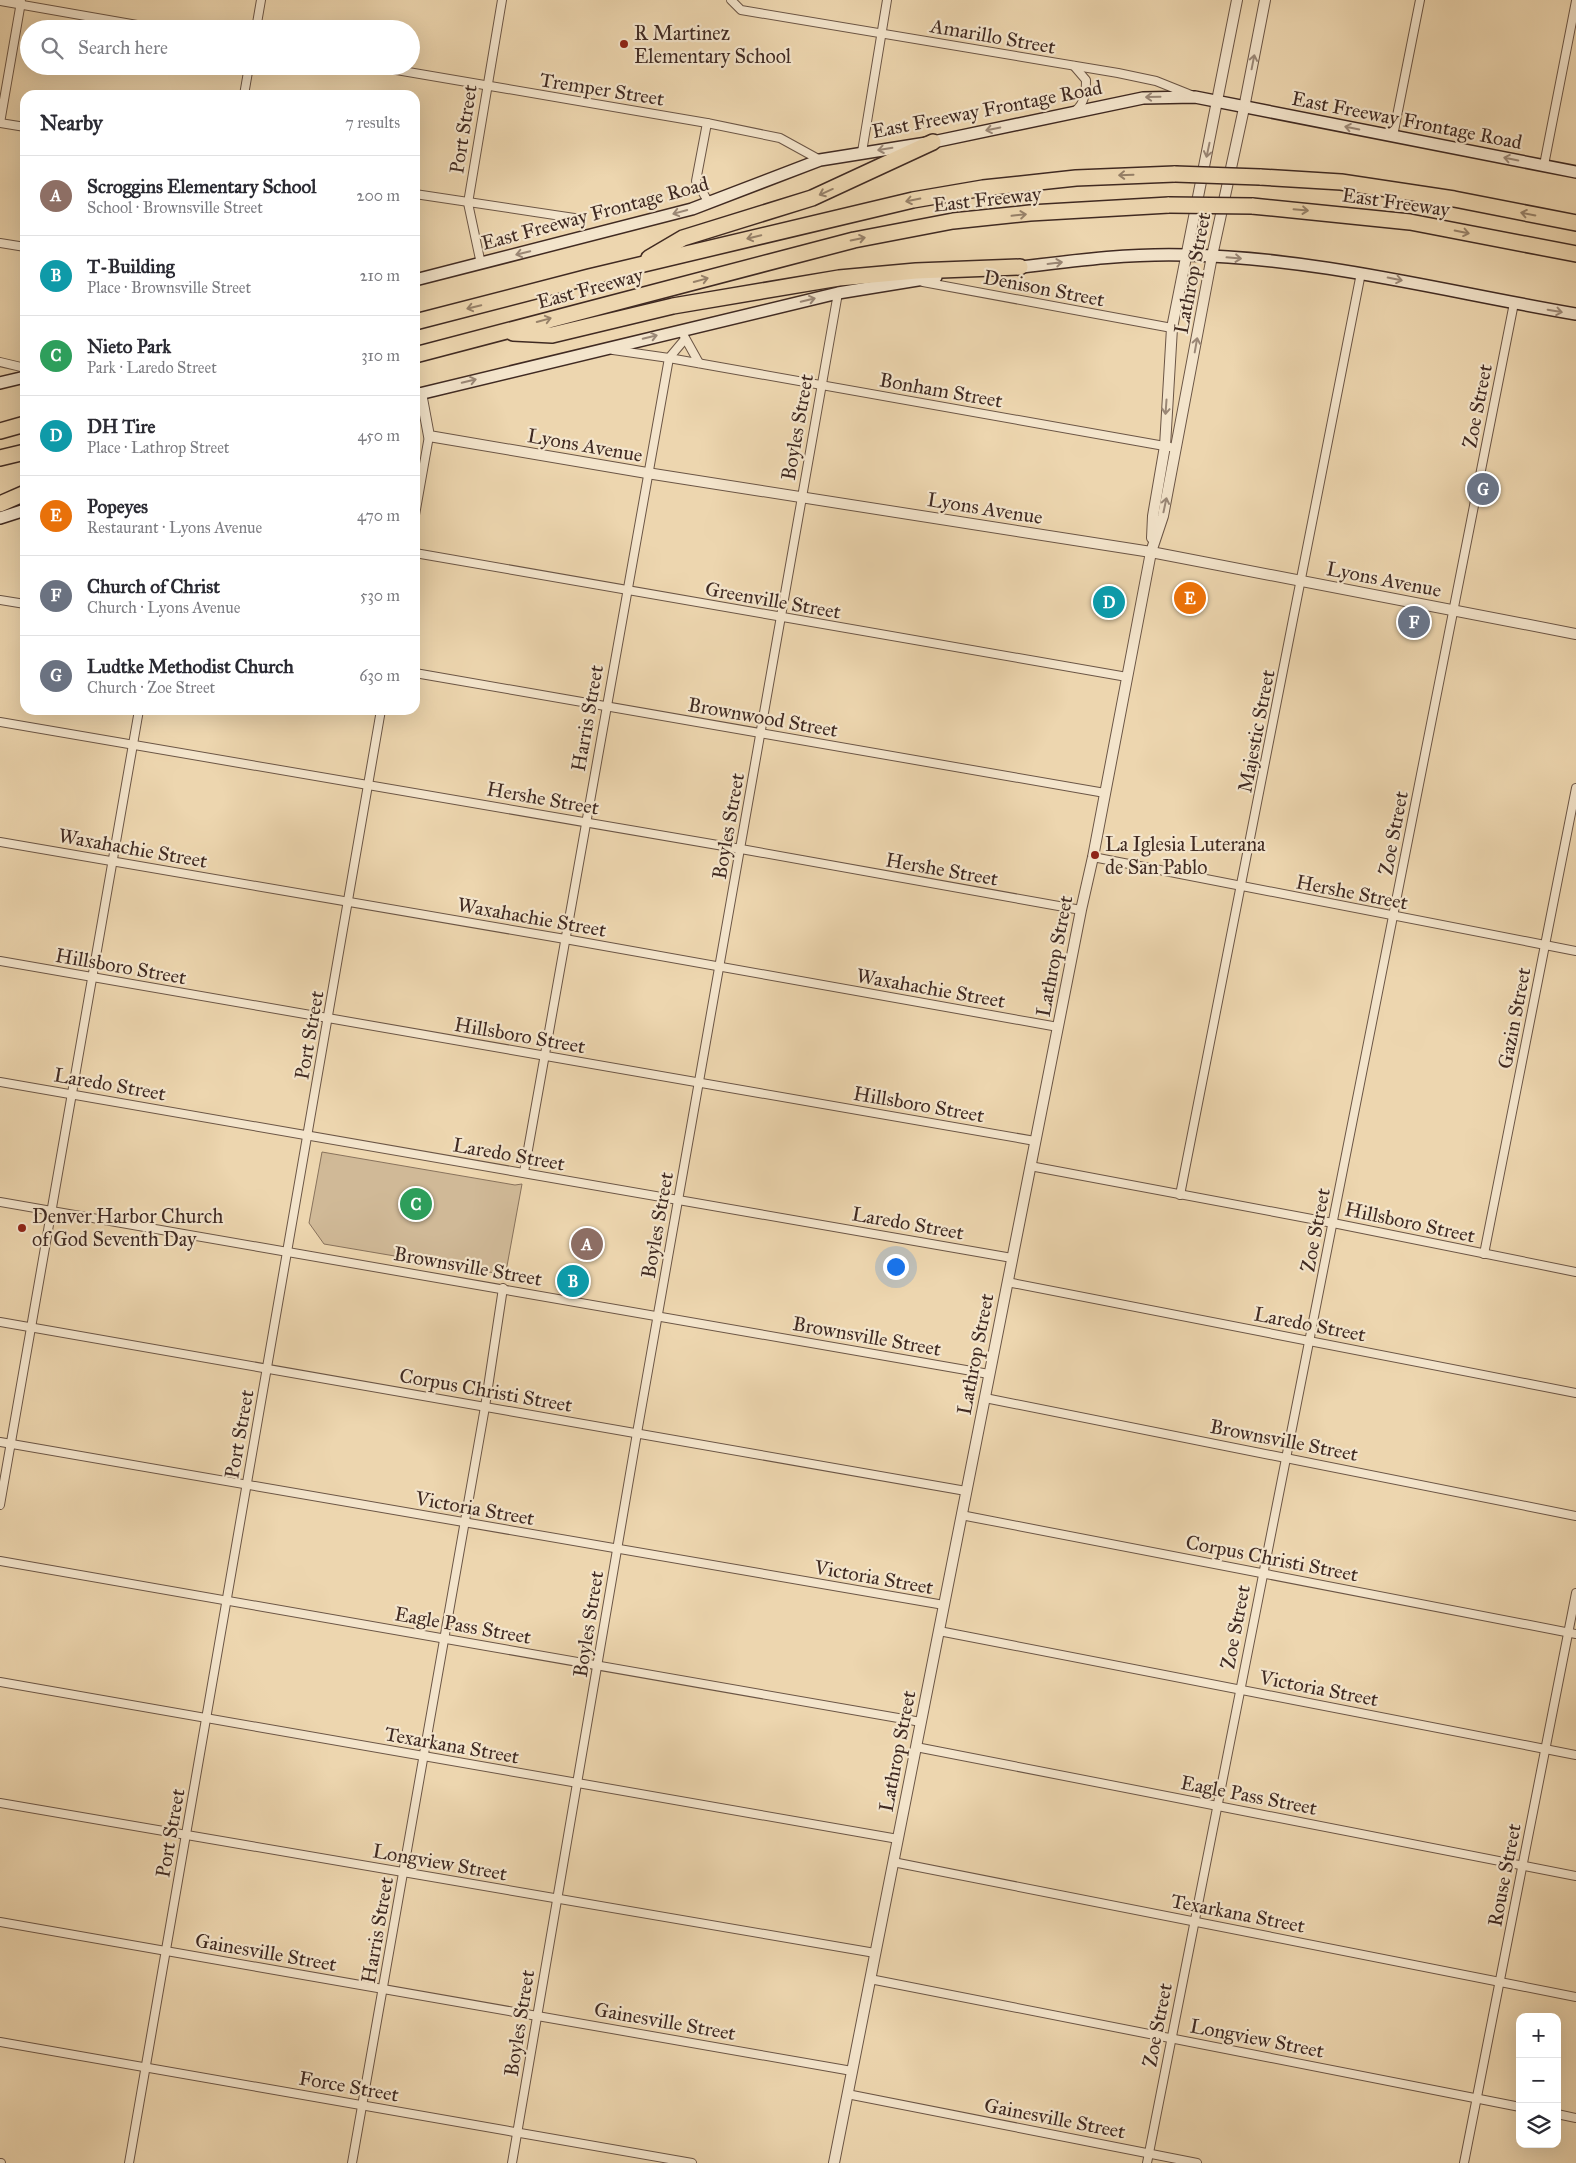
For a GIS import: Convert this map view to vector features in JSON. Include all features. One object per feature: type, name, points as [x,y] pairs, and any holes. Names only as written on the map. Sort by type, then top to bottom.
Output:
[{"type":"highway","points":[[637,266],[683,238],[812,198],[933,142]]},
{"type":"highway","name":"East Freeway","points":[[420,321],[637,266],[922,198],[982,188],[1076,178],[1175,174],[1341,182],[1454,200],[1576,224]]},
{"type":"highway","name":"East Freeway","points":[[420,353],[863,238],[953,221],[1169,205],[1252,206],[1410,222],[1576,254]]},
{"type":"highway","points":[[496,333],[552,335],[673,306],[839,278],[916,271],[1020,267]]},
{"type":"highway","points":[[420,315],[440,316]]},
{"type":"highway","points":[[0,431],[20,425]]},
{"type":"highway","points":[[0,458],[20,453]]},
{"type":"highway","points":[[0,504],[20,495]]},
{"type":"main road","name":"East Freeway Frontage Road","points":[[420,279],[627,227],[709,203],[820,160],[933,142],[1143,98],[1195,97],[1576,172]]},
{"type":"main road","points":[[420,394],[602,348],[684,334],[838,293],[912,279],[1112,256],[1186,254],[1361,272],[1576,314]]},
{"type":"main road","points":[[0,383],[20,373]]},
{"type":"main road","points":[[0,518],[20,512]]},
{"type":"street","points":[[258,20],[261,0]]},
{"type":"street","name":"Port Street","points":[[481,264],[468,203],[486,86],[502,0]]},
{"type":"street","points":[[862,152],[887,0]]},
{"type":"street","name":"Lathrop Street","points":[[1151,552],[1153,516],[1165,446],[1172,328],[1238,0]]},
{"type":"street","name":"Lathrop Street","points":[[834,2163],[1030,1166],[1093,857],[1151,552],[1163,516],[1212,256],[1265,0]]},
{"type":"street","points":[[1393,136],[1420,0]]},
{"type":"street","points":[[0,1],[21,2],[114,20]]},
{"type":"street","points":[[1544,165],[1576,1]]},
{"type":"street","points":[[20,126],[0,123],[21,2]]},
{"type":"street","name":"Amarillo Street","points":[[731,2],[741,10],[1156,81],[1195,97]]},
{"type":"street","name":"Amarillo Street","points":[[1073,112],[1080,106],[1086,93],[1086,80],[1074,66]]},
{"type":"street","name":"Tremper Street","points":[[420,74],[707,123],[780,138],[820,160]]},
{"type":"street","points":[[245,90],[247,75]]},
{"type":"street","points":[[707,123],[696,181],[709,203]]},
{"type":"street","points":[[420,195],[581,219]]},
{"type":"street","points":[[0,243],[20,246]]},
{"type":"street","name":"Majestic Street","points":[[1180,1195],[1242,887],[1361,272]]},
{"type":"street","name":"Denison Street","points":[[912,279],[1172,328]]},
{"type":"street","name":"Boyles Street","points":[[512,2163],[637,1433],[838,293]]},
{"type":"street","name":"Zoe Street","points":[[1147,2163],[1514,303]]},
{"type":"street","points":[[669,358],[684,334]]},
{"type":"street","points":[[684,334],[699,363]]},
{"type":"street","name":"Bonham Street","points":[[602,348],[699,363],[1177,448]]},
{"type":"street","name":"Harris Street","points":[[524,1172],[669,358]]},
{"type":"street","points":[[0,362],[20,371]]},
{"type":"street","points":[[420,402],[429,436],[420,487]]},
{"type":"street","name":"Lyons Avenue","points":[[429,436],[647,473],[1151,552],[1576,634]]},
{"type":"street","name":"Greenville Street","points":[[420,554],[626,592],[1127,677]]},
{"type":"street","points":[[0,600],[20,603]]},
{"type":"street","name":"Brownwood Street","points":[[420,674],[1105,793]]},
{"type":"street","points":[[0,1505],[94,978],[137,715]]},
{"type":"street","name":"Port Street","points":[[129,2163],[147,2068],[165,1951],[187,1834],[380,715]]},
{"type":"street","name":"Hershe Street","points":[[0,722],[741,849],[1081,910]]},
{"type":"street","name":"Gazin Street","points":[[1484,1254],[1576,788]]},
{"type":"street","name":"Waxahachie Street","points":[[0,842],[720,966],[1058,1027]]},
{"type":"street","name":"Hershe Street","points":[[1093,857],[1393,917],[1576,951]]},
{"type":"street","name":"Hillsboro Street","points":[[0,961],[1035,1141]]},
{"type":"street","name":"Laredo Street","points":[[0,1082],[1012,1258]]},
{"type":"street","name":"Hillsboro Street","points":[[1030,1166],[1333,1223],[1576,1272]]},
{"type":"street","name":"Brownsville Street","points":[[0,1202],[989,1374]]},
{"type":"street","name":"Laredo Street","points":[[1007,1282],[1576,1393]]},
{"type":"street","name":"Harris Street","points":[[352,2163],[485,1407],[503,1288]]},
{"type":"street","name":"Corpus Christi Street","points":[[0,1322],[966,1491]]},
{"type":"street","name":"Brownsville Street","points":[[984,1398],[1576,1516]]},
{"type":"street","name":"Victoria Street","points":[[0,1442],[944,1606]]},
{"type":"street","name":"Corpus Christi Street","points":[[962,1515],[1572,1633]]},
{"type":"street","name":"Eagle Pass Street","points":[[0,1561],[921,1722]]},
{"type":"street","name":"Rouse Street","points":[[1464,2163],[1545,1749],[1572,1633],[1576,1593]]},
{"type":"street","name":"Victoria Street","points":[[939,1631],[1576,1755]]},
{"type":"street","name":"Texarkana Street","points":[[0,1682],[898,1838]]},
{"type":"street","name":"Eagle Pass Street","points":[[916,1747],[1576,1876]]},
{"type":"street","name":"Longview Street","points":[[0,1802],[556,1899],[875,1952]]},
{"type":"street","name":"Texarkana Street","points":[[893,1862],[1195,1920],[1576,1997]]},
{"type":"street","name":"Gainesville Street","points":[[0,1922],[852,2070]]},
{"type":"street","name":"Longview Street","points":[[870,1979],[1516,2106]]},
{"type":"street","name":"Force Street","points":[[0,2042],[692,2163]]},
{"type":"street","name":"Gainesville Street","points":[[847,2094],[1197,2163]]},
{"type":"street","points":[[1561,2115],[1576,2118]]},
{"type":"shaded area","points":[[322,1152],[515,1185],[522,1184],[505,1277],[495,1273],[324,1244],[309,1223]]},
{"type":"place","name":"R Martinez Elementary School","points":[[624,44]]},
{"type":"place","name":"Ludtke Methodist Church","points":[[1483,489]]},
{"type":"place","name":"Popeyes","points":[[1190,598]]},
{"type":"place","name":"DH Tire","points":[[1109,602]]},
{"type":"place","name":"Church of Christ","points":[[1414,622]]},
{"type":"place","name":"La Iglesia Luterana de San Pablo","points":[[1095,855]]},
{"type":"place","name":"Nieto Park","points":[[416,1204]]},
{"type":"place","name":"Denver Harbor Church of God Seventh Day","points":[[22,1228]]},
{"type":"place","name":"Scroggins Elementary School","points":[[587,1244]]},
{"type":"place","name":"T-Building","points":[[573,1281]]}]
